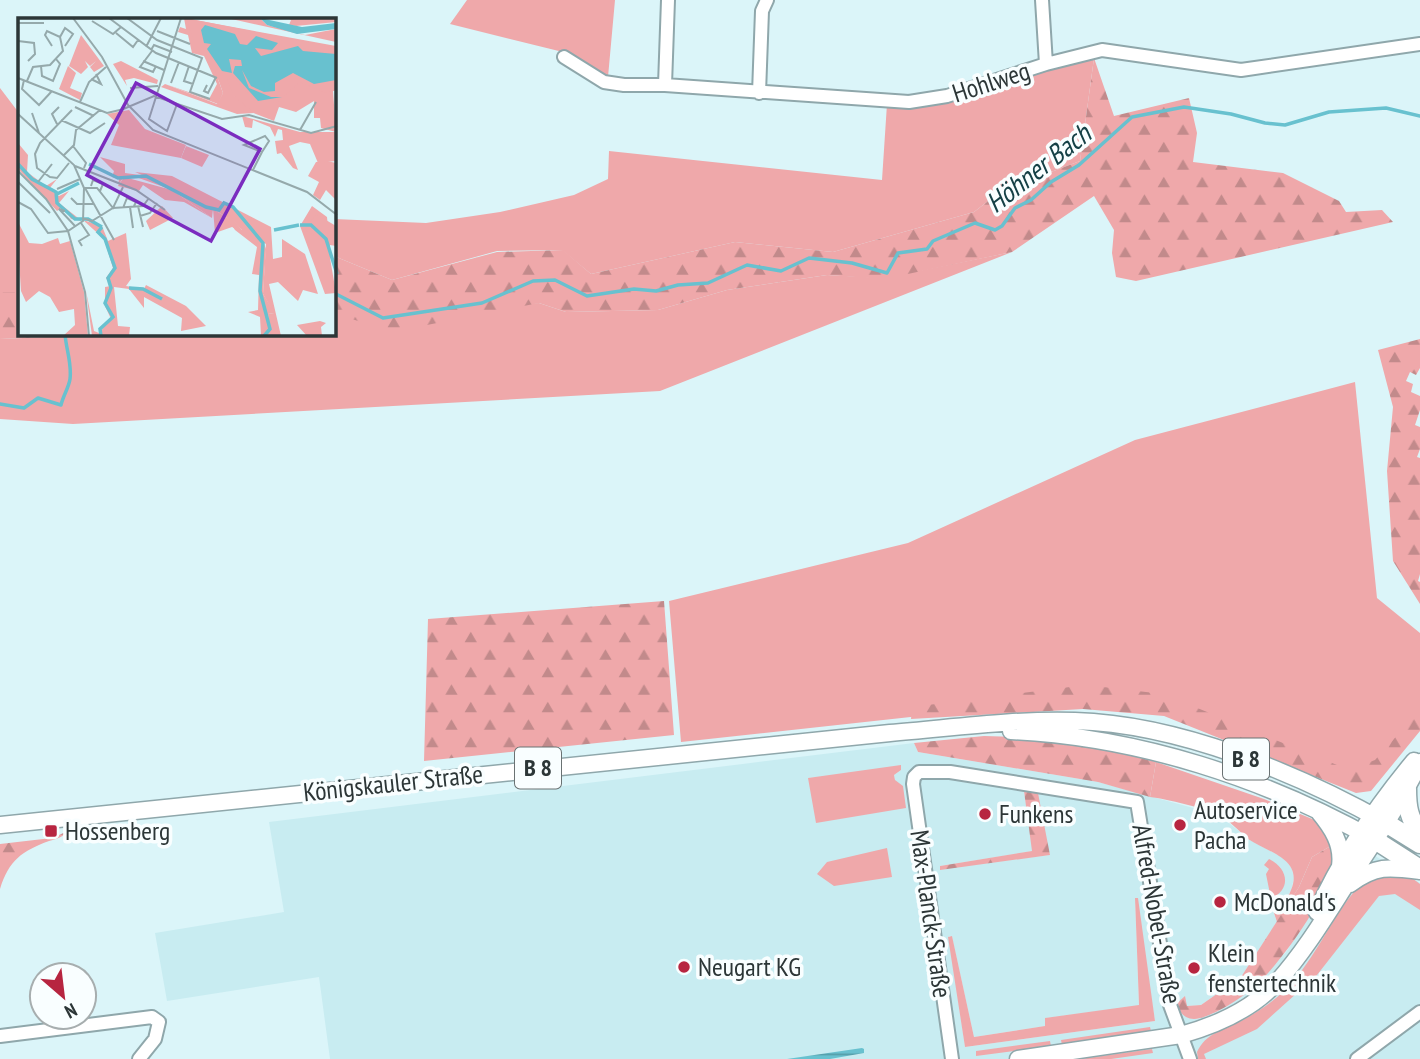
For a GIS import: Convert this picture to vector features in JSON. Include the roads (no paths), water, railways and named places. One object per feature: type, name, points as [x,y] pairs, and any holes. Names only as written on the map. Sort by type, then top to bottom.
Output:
[{"type":"highway","points":[[1407,789],[1407,810],[1420,833]]},
{"type":"highway","points":[[1379,819],[1420,844]]},
{"type":"highway","points":[[1369,836],[1420,870]]},
{"type":"main road","name":"Königskauler Straße","points":[[0,825],[498,772],[1040,720],[1116,724],[1221,750],[1307,782],[1379,819]]},
{"type":"main road","name":"Königskauler Straße","points":[[953,728],[1062,733],[1143,750],[1209,768],[1315,808]]},
{"type":"main road","points":[[1018,1059],[1181,1035],[1204,1029],[1253,1002],[1277,982],[1342,890],[1369,836],[1420,753]]},
{"type":"main road","points":[[1379,819],[1407,789],[1420,762]]},
{"type":"main road","points":[[1315,808],[1339,845],[1340,868]]},
{"type":"main road","name":"B 8","points":[[1315,808],[1369,836]]},
{"type":"main road","points":[[1299,954],[1340,868],[1369,836]]},
{"type":"main road","points":[[1342,890],[1380,867],[1420,870]]},
{"type":"street","points":[[665,85],[668,0]]},
{"type":"street","points":[[759,93],[762,11],[767,0]]},
{"type":"street","points":[[1042,0],[1046,64]]},
{"type":"street","name":"Hohlweg","points":[[564,57],[604,82],[624,85],[665,85],[894,101],[928,100],[947,96],[1046,64],[1102,50],[1241,70],[1420,44]]},
{"type":"street","name":"Alfred-Nobel-Straße","points":[[919,772],[950,772],[1137,802],[1170,1005],[1181,1035]]},
{"type":"street","name":"Max-Planck-Straße","points":[[919,772],[914,777],[913,784],[951,1059]]},
{"type":"street","points":[[1357,1059],[1420,1012]]},
{"type":"street","points":[[0,1035],[152,1017],[159,1022],[155,1039],[139,1059]]},
{"type":"street","points":[[1181,1035],[1190,1059]]},
{"type":"water","points":[[862,1048],[864,1053],[830,1059],[787,1059]]},
{"type":"waterway","name":"Höhner Bach","points":[[336,294],[383,318],[482,303],[533,281],[555,280],[587,296],[634,289],[656,291],[678,285],[708,283],[747,265],[781,271],[809,258],[852,263],[887,273],[898,253],[927,249],[933,241],[975,223],[995,230],[1002,226],[1015,208],[1031,200],[1051,182],[1079,165],[1132,117],[1184,107],[1285,125],[1329,112],[1386,108],[1420,116]]},
{"type":"waterway","name":"Höhner Bach","points":[[0,404],[24,408],[38,398],[61,405],[70,373],[65,336]]},
{"type":"place","name":"Funkens","points":[[985,814]]},
{"type":"place","name":"Autoservice Pacha","points":[[1180,825]]},
{"type":"place","name":"Hossenberg","points":[[51,831]]},
{"type":"place","name":"McDonald's","points":[[1220,902]]},
{"type":"place","name":"Neugart KG","points":[[684,967]]},
{"type":"place","name":"Klein fenstertechnik","points":[[1194,968]]}]
